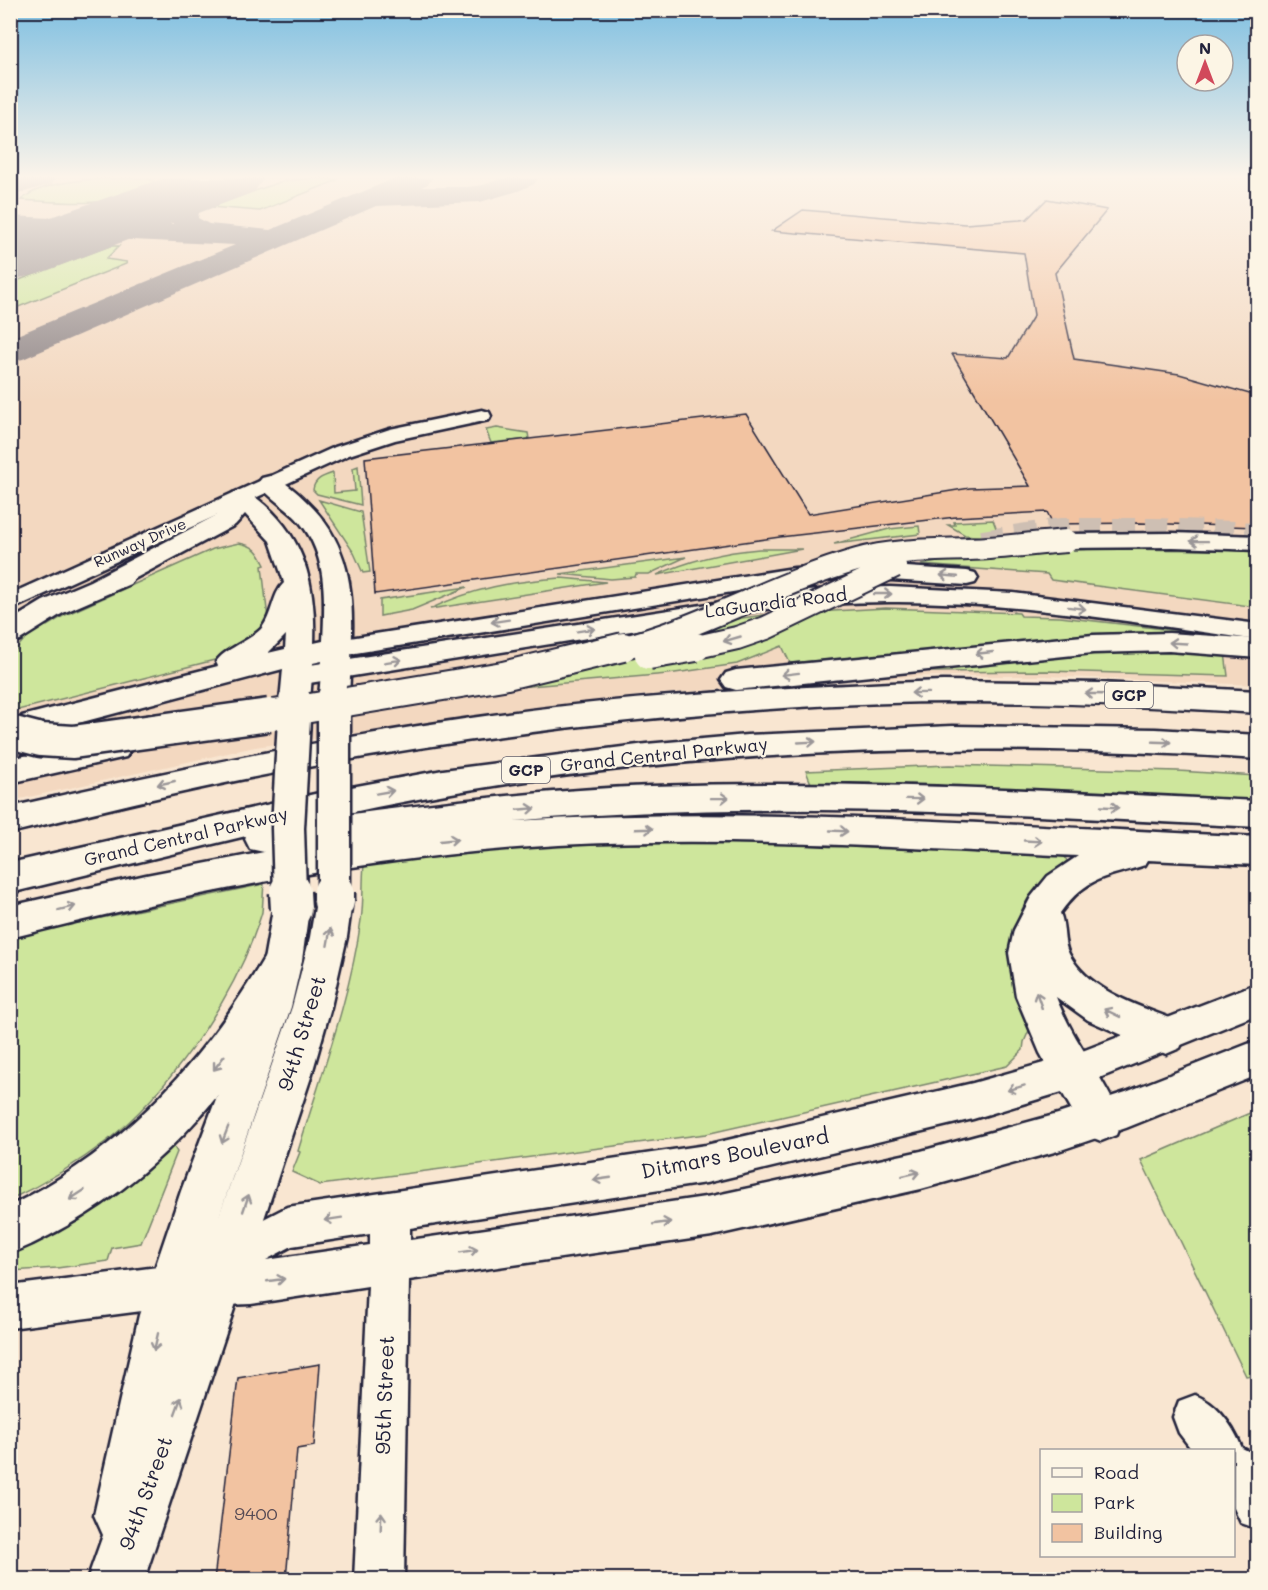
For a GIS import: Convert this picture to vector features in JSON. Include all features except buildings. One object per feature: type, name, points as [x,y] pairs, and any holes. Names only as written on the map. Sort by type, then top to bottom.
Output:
[{"type":"main road","name":"94th Street","points":[[115,1580],[184,1389],[206,1276],[321,977],[334,901],[334,571],[329,549],[309,518],[270,483]]},
{"type":"main road","name":"94th Street","points":[[109,1580],[155,1345],[206,1276],[204,1191],[255,1055],[283,960],[291,909],[288,828],[290,687],[299,614],[294,569],[284,543],[270,523],[241,498]]},
{"type":"main road","points":[[100,586],[226,520],[241,498]]},
{"type":"main road","points":[[10,634],[53,607],[222,536],[249,533],[284,543]]},
{"type":"main road","points":[[10,732],[155,692],[240,658],[267,640],[283,619],[290,600],[294,569]]},
{"type":"main road","points":[[223,771],[400,734],[670,688],[1093,644],[1169,642],[1257,649]]},
{"type":"main road","points":[[10,771],[335,672]]},
{"type":"main road","points":[[155,692],[290,687]]},
{"type":"main road","points":[[10,732],[41,741],[80,742],[290,687]]},
{"type":"main road","name":"GCP","points":[[10,820],[223,771],[323,751],[590,714],[753,699],[1000,692],[1257,702]]},
{"type":"main road","name":"Grand Central Parkway","points":[[26,874],[380,793],[483,776],[644,755],[782,743],[932,738],[1088,739],[1257,747]]},
{"type":"main road","points":[[26,874],[385,823],[649,799],[800,797],[992,801],[1257,814]]},
{"type":"main road","points":[[10,922],[149,889],[287,862],[450,840],[557,832],[675,828],[785,829],[1257,853]]},
{"type":"main road","points":[[1101,1120],[1072,1072],[1043,1013],[1029,960],[1032,930],[1048,902],[1059,888],[1080,872],[1121,856],[1164,852],[1257,853]]},
{"type":"main road","points":[[1048,902],[1044,917],[1045,941],[1053,964],[1067,982],[1089,1002],[1118,1017],[1166,1035]]},
{"type":"main road","points":[[10,1231],[59,1206],[92,1185],[120,1165],[169,1122],[233,1043],[262,999],[283,960]]},
{"type":"street","name":"Runway Drive","points":[[10,603],[241,498],[314,462],[367,442],[482,416]]},
{"type":"street","points":[[502,676],[570,661],[674,632],[828,569],[860,560],[913,551],[990,548],[1067,541],[1156,540],[1257,543]]},
{"type":"street","points":[[662,597],[716,578],[829,557]]},
{"type":"street","points":[[290,687],[502,676],[726,641],[767,628],[869,576],[920,559]]},
{"type":"street","name":"LaGuardia Road","points":[[335,672],[662,597],[794,575],[838,571],[1003,582],[1257,614]]},
{"type":"street","name":"LaGuardia Road","points":[[335,672],[767,602],[838,594],[918,594],[992,598],[1257,632]]},
{"type":"street","name":"Ditmars Boulevard","points":[[206,1276],[287,1227],[706,1164],[973,1101],[1072,1072],[1257,998]]},
{"type":"street","name":"Ditmars Boulevard","points":[[10,1308],[206,1276],[251,1283],[702,1217],[766,1205],[948,1165],[1101,1120],[1205,1082],[1257,1057]]},
{"type":"street","name":"95th Street","points":[[379,1580],[391,1210]]},
{"type":"street","points":[[1235,1471],[1249,1489],[1257,1506]]},
{"type":"shaded area","points":[[11,252],[1257,252],[1257,685],[1045,676],[925,676],[810,682],[637,696],[255,747],[11,801]]},
{"type":"green space","points":[[93,252],[113,252],[106,259],[127,262],[11,310],[11,283]]},
{"type":"green space","points":[[497,428],[528,433],[529,439],[491,443],[486,430]]},
{"type":"green space","points":[[358,466],[361,505],[317,494],[313,490],[317,481],[333,473],[334,493],[355,491],[353,468]]},
{"type":"green space","points":[[319,500],[361,512],[370,572],[363,573],[354,553]]},
{"type":"green space","points":[[993,520],[996,528],[985,537],[965,535],[948,525],[955,525],[954,522]]},
{"type":"green space","points":[[919,526],[920,534],[834,544],[889,529]]},
{"type":"green space","points":[[239,543],[255,550],[265,565],[262,566],[269,628],[242,653],[18,710],[12,705],[11,655],[28,635],[43,624],[47,626],[63,616],[213,549]]},
{"type":"green space","points":[[759,549],[802,549],[657,575],[707,558]]},
{"type":"green space","points":[[1094,549],[1257,552],[1257,607],[1051,580],[1047,574],[921,565],[980,554]]},
{"type":"green space","points":[[686,557],[649,574],[636,574],[635,577],[611,579],[560,574]]},
{"type":"green space","points":[[561,578],[606,582],[430,609],[462,596],[494,587]]},
{"type":"green space","points":[[467,587],[412,610],[380,616],[380,600]]},
{"type":"green space","points":[[886,608],[1019,613],[1021,616],[1060,617],[1190,632],[1190,636],[1101,635],[790,663],[782,646],[737,664],[668,674],[507,688],[608,637],[763,615]]},
{"type":"green space","points":[[1163,649],[1225,653],[1228,676],[1046,671],[930,672],[928,668],[1104,651]]},
{"type":"green space","points":[[949,765],[1178,771],[1257,776],[1257,802],[812,786],[806,771]]},
{"type":"green space","points":[[743,842],[1062,852],[1067,861],[1036,888],[1025,904],[1017,924],[1030,1028],[1023,1050],[1007,1066],[706,1134],[320,1185],[292,1172],[300,1152],[298,1151],[350,979],[362,913],[364,865],[539,846]]},
{"type":"green space","points":[[264,884],[261,915],[242,965],[211,1020],[173,1074],[130,1121],[108,1140],[61,1172],[11,1199],[10,937]]},
{"type":"green space","points":[[1257,1110],[1258,1374],[1246,1376],[1141,1160]]},
{"type":"green space","points":[[171,1142],[177,1152],[141,1243],[112,1248],[108,1261],[11,1271],[10,1248]]},
{"type":"taxiway","points":[[10,351],[244,252]]},
{"type":"runway","points":[[10,257],[23,252]]},
{"type":"tunnel","points":[[982,541],[1060,529],[1153,529],[1258,533]]}]
